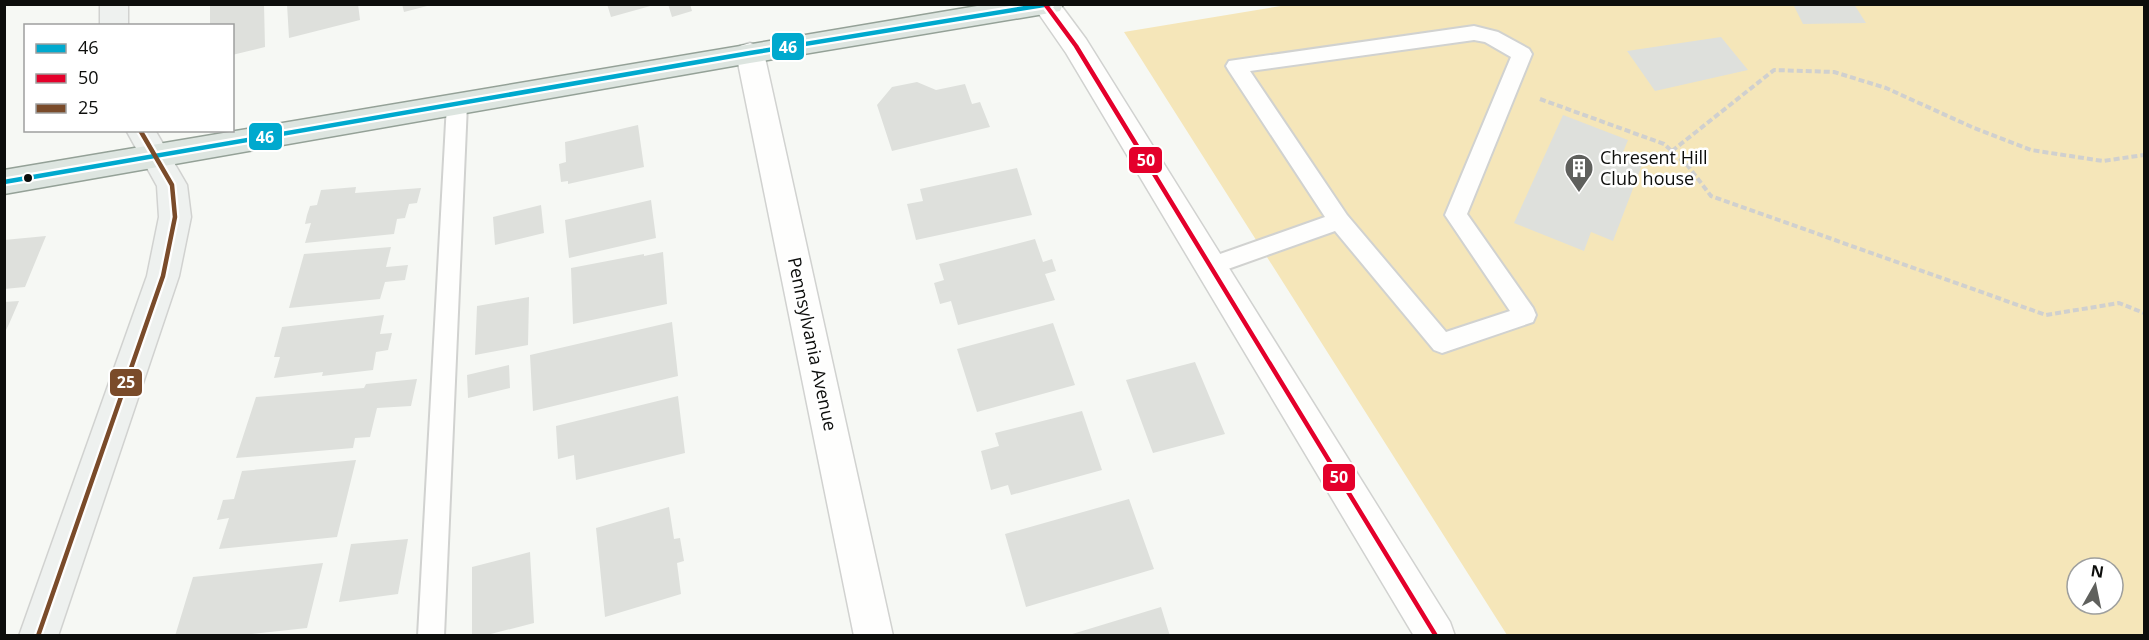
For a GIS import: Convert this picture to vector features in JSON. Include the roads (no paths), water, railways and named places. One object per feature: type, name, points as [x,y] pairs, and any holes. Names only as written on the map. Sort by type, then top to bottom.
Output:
[{"type":"main road","points":[[114,4],[114,24]]},
{"type":"main road","points":[[4,182],[148,143],[457,104],[750,53],[1047,5]]},
{"type":"main road","points":[[38,636],[163,276],[175,217],[172,185],[148,143]]},
{"type":"street","points":[[1047,5],[1076,46],[1436,636]]},
{"type":"street","name":"Pennsylvania Avenue","points":[[750,53],[874,636]]},
{"type":"lane","points":[[1474,33],[1491,37],[1522,54],[1456,215],[1525,315],[1442,343],[1339,221],[1236,66],[1474,33]]},
{"type":"lane","points":[[431,636],[457,104]]},
{"type":"lane","points":[[1211,266],[1339,221]]},
{"type":"place","name":"Chresent Hill Club house","points":[[1579,194]]}]
